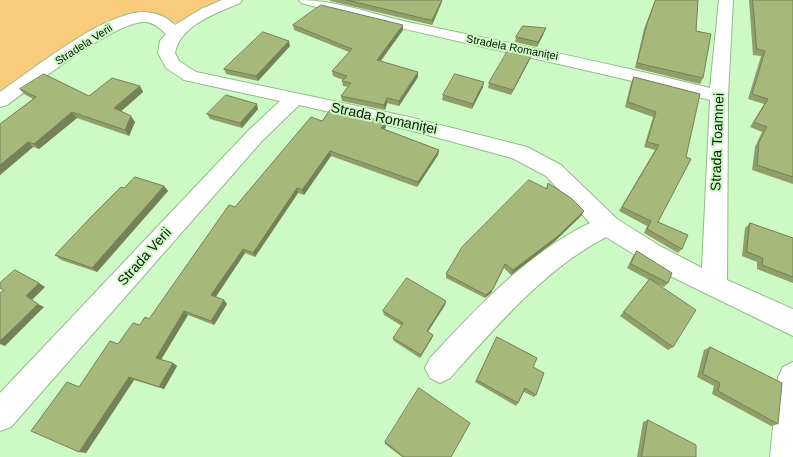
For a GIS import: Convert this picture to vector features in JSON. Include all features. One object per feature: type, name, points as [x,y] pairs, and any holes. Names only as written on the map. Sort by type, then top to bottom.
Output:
[{"type":"street","points":[[172,33],[200,16],[235,0]]},
{"type":"street","name":"Stradela Romaniței","points":[[306,0],[410,28],[600,66],[719,96]]},
{"type":"street","name":"Strada Toamnei","points":[[714,285],[719,96],[726,0]]},
{"type":"street","name":"Stradela Verii","points":[[0,101],[120,23],[143,17],[165,24],[172,33]]},
{"type":"street","name":"Strada Romaniței","points":[[172,33],[167,42],[166,51],[170,62],[178,70],[190,76],[294,100],[389,118],[508,148],[545,164],[566,180],[608,225],[636,244],[714,285],[793,323]]},
{"type":"street","name":"Strada Verii","points":[[0,416],[255,136],[294,100]]},
{"type":"street","points":[[440,368],[486,318],[559,252],[587,234],[608,225]]},
{"type":"street","points":[[786,457],[793,377]]},
{"type":"shaded area","points":[[0,0],[227,0],[179,23],[148,11],[133,13],[115,20],[72,45],[0,96]]},
{"type":"building","points":[[347,0],[442,0],[432,20]]},
{"type":"building","points":[[656,0],[698,0],[696,31],[711,34],[703,78],[637,63],[647,24]]},
{"type":"building","points":[[753,0],[793,0],[793,177],[757,165],[759,142],[767,127],[754,122],[768,99],[752,94],[765,51],[757,49]]},
{"type":"building","points":[[321,5],[403,25],[377,60],[418,72],[399,101],[387,98],[384,105],[341,96],[351,83],[342,81],[347,76],[332,71],[352,49],[293,25]]},
{"type":"building","points":[[523,26],[546,28],[538,42],[516,37]]},
{"type":"building","points":[[263,32],[289,41],[256,76],[224,69]]},
{"type":"building","points":[[509,49],[532,54],[513,90],[489,83]]},
{"type":"building","points":[[44,74],[89,96],[112,78],[140,86],[114,108],[131,116],[125,130],[72,112],[34,144],[28,142],[0,165],[0,124],[36,97],[20,89]]},
{"type":"building","points":[[455,74],[484,82],[473,104],[443,95]]},
{"type":"building","points":[[634,77],[700,94],[686,157],[691,159],[658,222],[688,235],[682,249],[647,229],[651,221],[622,207],[659,145],[647,142],[656,112],[628,102]]},
{"type":"building","points":[[226,95],[257,104],[240,123],[207,114]]},
{"type":"building","points":[[331,109],[386,122],[381,128],[439,150],[418,182],[330,151],[302,190],[297,188],[253,253],[243,249],[211,295],[224,300],[211,321],[184,311],[156,358],[173,363],[159,387],[129,377],[79,452],[31,431],[67,382],[79,387],[110,341],[118,344],[133,323],[140,325],[145,317],[149,319],[229,205],[235,207],[311,117],[322,121]]},
{"type":"building","points":[[135,177],[164,186],[92,268],[55,255],[121,187],[124,188]]},
{"type":"building","points":[[529,180],[547,189],[548,183],[571,198],[584,211],[558,236],[513,270],[505,264],[493,289],[486,295],[446,274],[462,247]]},
{"type":"building","points":[[750,223],[793,238],[793,277],[762,265],[763,258],[747,252]]},
{"type":"building","points":[[637,251],[672,273],[668,283],[631,264]]},
{"type":"building","points":[[15,270],[39,283],[26,296],[38,304],[0,341],[0,293],[4,290],[0,288],[0,283]]},
{"type":"building","points":[[407,278],[446,301],[427,331],[433,335],[421,355],[393,338],[403,323],[383,311]]},
{"type":"building","points":[[650,279],[696,310],[673,347],[624,312]]},
{"type":"building","points":[[497,337],[537,358],[533,367],[544,373],[536,395],[525,388],[518,403],[477,380]]},
{"type":"building","points":[[710,347],[782,383],[778,424],[718,391],[720,383],[703,374]]},
{"type":"building","points":[[419,388],[470,423],[451,457],[404,457],[385,442]]},
{"type":"building","points":[[648,420],[696,445],[696,457],[642,457]]}]
